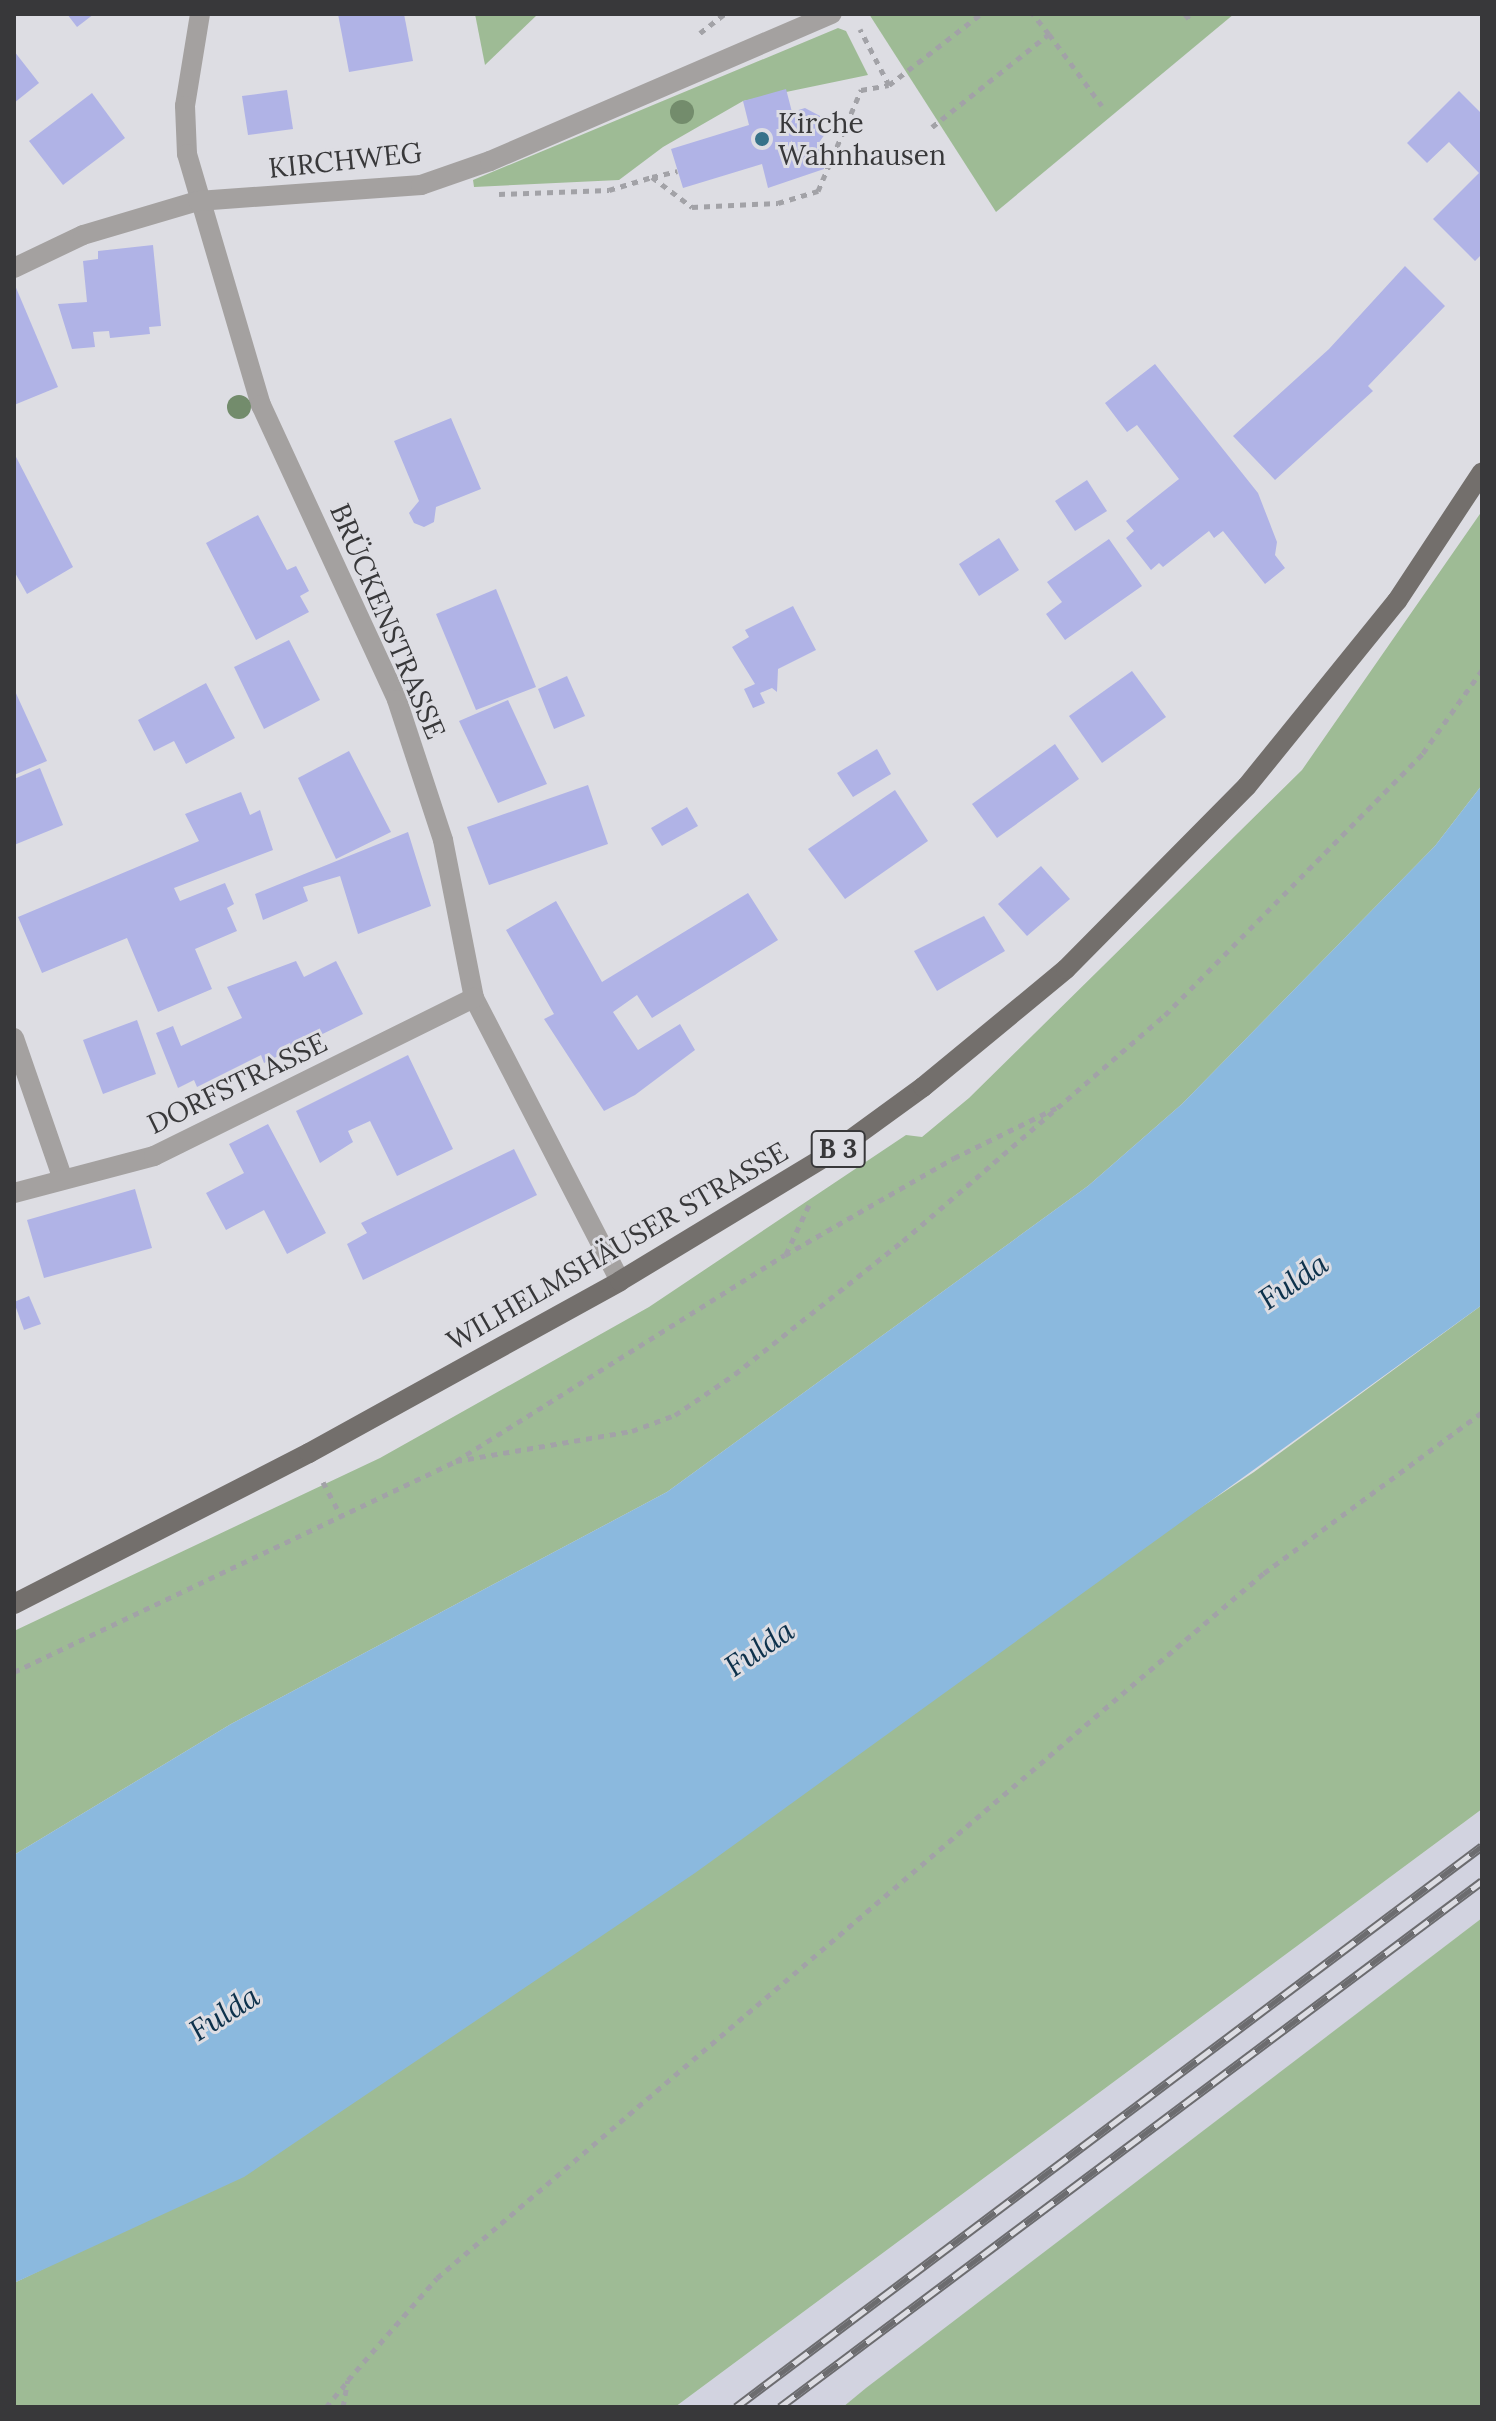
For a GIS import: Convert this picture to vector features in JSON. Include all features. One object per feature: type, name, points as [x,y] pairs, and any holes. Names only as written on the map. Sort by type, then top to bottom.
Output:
[{"type":"main road","name":"WILHELMSHÄUSER STRASSE","points":[[14,1604],[309,1453],[620,1281],[835,1151],[923,1087],[1066,969],[1171,868],[1300,727],[1397,601],[1482,472]]},
{"type":"street","name":"BRÜCKENSTRASSE","points":[[200,14],[185,106],[187,154],[198,201],[261,405],[404,719],[443,840],[474,998],[620,1281]]},
{"type":"street","name":"KIRCHWEG","points":[[14,268],[83,235],[198,201],[421,185],[490,161],[832,14]]},
{"type":"street","name":"DORFSTRASSE","points":[[14,1193],[62,1177],[154,1156],[474,998]]},
{"type":"street","points":[[14,1038],[62,1177]]},
{"type":"path","points":[[652,177],[692,207],[778,203],[818,191],[861,90],[889,85],[981,14]]},
{"type":"path","points":[[1033,14],[1102,106]]},
{"type":"path","points":[[1185,14],[1191,21]]},
{"type":"path","points":[[858,26],[889,85]]},
{"type":"path","points":[[932,127],[1049,34]]},
{"type":"path","points":[[488,194],[609,190],[677,171]]},
{"type":"path","points":[[456,1461],[632,1431],[675,1415],[903,1241],[1065,1104],[1309,873],[1423,753],[1482,670]]},
{"type":"path","points":[[14,1672],[456,1461],[785,1255],[954,1158],[1065,1104]]},
{"type":"path","points":[[326,2407],[437,2278],[1264,1573],[1482,1412]]},
{"type":"path","points":[[343,2407],[348,2380]]},
{"type":"shaded area","points":[[1482,1809],[1482,1918],[843,2407],[675,2407]]},
{"type":"green space","points":[[475,14],[538,14],[485,65]]},
{"type":"green space","points":[[869,14],[1234,14],[996,212]]},
{"type":"green space","points":[[838,28],[846,31],[868,75],[743,101],[663,147],[619,180],[474,187],[473,180]]},
{"type":"green space","points":[[1482,511],[1482,785],[1435,846],[1182,1104],[1088,1186],[667,1492],[231,1724],[14,1855],[14,1631],[380,1458],[649,1307],[906,1135],[922,1137],[969,1098],[1302,770]]},
{"type":"green space","points":[[1482,1305],[1482,1809],[675,2407],[14,2407],[14,2283],[97,2243],[1254,1472]]},
{"type":"green space","points":[[1482,1918],[1482,2407],[843,2407],[866,2388]]},
{"type":"water","name":"Fulda","points":[[1482,785],[1482,1305],[695,1873],[244,2177],[14,2283],[14,1855],[231,1724],[667,1492],[1088,1186],[1182,1104],[1435,846]]},
{"type":"building","points":[[67,14],[94,14],[77,27]]},
{"type":"building","points":[[338,14],[404,14],[413,61],[349,72]]},
{"type":"building","points":[[14,51],[39,83],[14,103]]},
{"type":"building","name":"Kirche Wahnhausen","points":[[786,89],[792,112],[805,108],[820,116],[825,134],[818,144],[829,150],[824,169],[768,188],[762,164],[683,188],[671,149],[749,125],[743,101]]},
{"type":"building","points":[[287,90],[293,129],[248,135],[242,96]]},
{"type":"building","points":[[1459,91],[1482,114],[1482,254],[1475,261],[1433,219],[1479,173],[1449,142],[1427,163],[1407,143]]},
{"type":"building","points":[[92,93],[125,138],[63,185],[29,141]]},
{"type":"building","points":[[153,245],[161,326],[149,327],[150,334],[110,338],[109,331],[93,332],[95,347],[72,349],[58,304],[87,302],[83,261],[98,259],[98,251]]},
{"type":"building","points":[[1405,266],[1445,306],[1368,386],[1373,391],[1275,480],[1233,436],[1329,349]]},
{"type":"building","points":[[14,283],[58,387],[14,405]]},
{"type":"building","points":[[1155,364],[1258,493],[1277,542],[1275,555],[1285,568],[1265,584],[1223,531],[1214,538],[1209,531],[1163,567],[1159,563],[1151,570],[1126,538],[1134,531],[1126,521],[1179,479],[1137,425],[1127,432],[1105,403]]},
{"type":"building","points":[[451,418],[481,489],[436,507],[434,522],[424,527],[414,523],[409,513],[419,501],[394,441]]},
{"type":"building","points":[[14,453],[73,567],[27,594],[14,571]]},
{"type":"building","points":[[1087,480],[1107,511],[1075,531],[1055,501]]},
{"type":"building","points":[[258,515],[287,570],[296,566],[309,591],[300,596],[309,612],[256,640],[206,543]]},
{"type":"building","points":[[999,538],[1019,570],[979,596],[959,564]]},
{"type":"building","points":[[1109,539],[1142,586],[1065,640],[1046,614],[1062,602],[1047,582]]},
{"type":"building","points":[[496,589],[536,687],[476,710],[436,614]]},
{"type":"building","points":[[793,606],[816,650],[778,669],[777,692],[772,688],[760,693],[765,703],[753,708],[744,689],[755,684],[732,647],[749,637],[745,630]]},
{"type":"building","points":[[289,640],[320,700],[264,729],[234,667]]},
{"type":"building","points":[[1132,671],[1166,717],[1102,763],[1069,716]]},
{"type":"building","points":[[567,676],[585,716],[554,729],[538,689]]},
{"type":"building","points":[[206,683],[235,738],[186,764],[174,741],[154,751],[138,720]]},
{"type":"building","points":[[14,689],[47,761],[14,775]]},
{"type":"building","points":[[508,700],[547,784],[498,803],[459,721]]},
{"type":"building","points":[[1055,744],[1079,779],[997,838],[972,804]]},
{"type":"building","points":[[877,749],[891,774],[853,797],[837,773]]},
{"type":"building","points":[[349,751],[391,832],[336,859],[298,778]]},
{"type":"building","points":[[40,768],[63,825],[14,845],[14,779]]},
{"type":"building","points":[[588,785],[608,844],[489,885],[467,827]]},
{"type":"building","points":[[895,790],[928,841],[845,899],[808,849]]},
{"type":"building","points":[[241,792],[250,815],[260,810],[273,850],[174,888],[180,901],[225,883],[234,904],[227,908],[237,931],[195,949],[212,989],[158,1012],[127,938],[42,973],[18,917],[199,841],[185,814]]},
{"type":"building","points":[[687,807],[698,826],[662,846],[651,828]]},
{"type":"building","points":[[408,832],[431,906],[358,934],[340,876],[303,887],[308,901],[263,920],[255,894]]},
{"type":"building","points":[[1041,866],[1070,899],[1027,936],[998,904]]},
{"type":"building","points":[[748,893],[778,940],[652,1018],[637,995],[613,1012],[638,1050],[680,1024],[695,1050],[635,1095],[604,1111],[544,1019],[554,1014],[506,930],[556,901],[602,982]]},
{"type":"building","points":[[984,916],[1005,951],[937,991],[914,951]]},
{"type":"building","points":[[296,961],[304,977],[336,961],[363,1014],[264,1063],[261,1055],[197,1087],[194,1080],[178,1088],[156,1033],[173,1026],[181,1046],[242,1018],[227,987]]},
{"type":"building","points":[[137,1020],[156,1074],[103,1094],[83,1040]]},
{"type":"building","points":[[408,1055],[453,1149],[397,1176],[370,1121],[348,1131],[353,1142],[320,1163],[296,1111]]},
{"type":"building","points":[[268,1124],[326,1233],[287,1254],[264,1210],[226,1230],[206,1193],[244,1173],[229,1144]]},
{"type":"building","points":[[514,1149],[537,1195],[363,1280],[347,1244],[367,1233],[361,1223]]},
{"type":"building","points":[[135,1189],[152,1248],[44,1278],[27,1220]]},
{"type":"building","points":[[29,1296],[41,1324],[24,1330],[14,1302]]},
{"type":"railway","points":[[736,2407],[1482,1846]]},
{"type":"railway","points":[[780,2407],[1482,1881]]},
{"type":"place","name":"Kirche Wahnhausen","points":[[762,139]]}]
